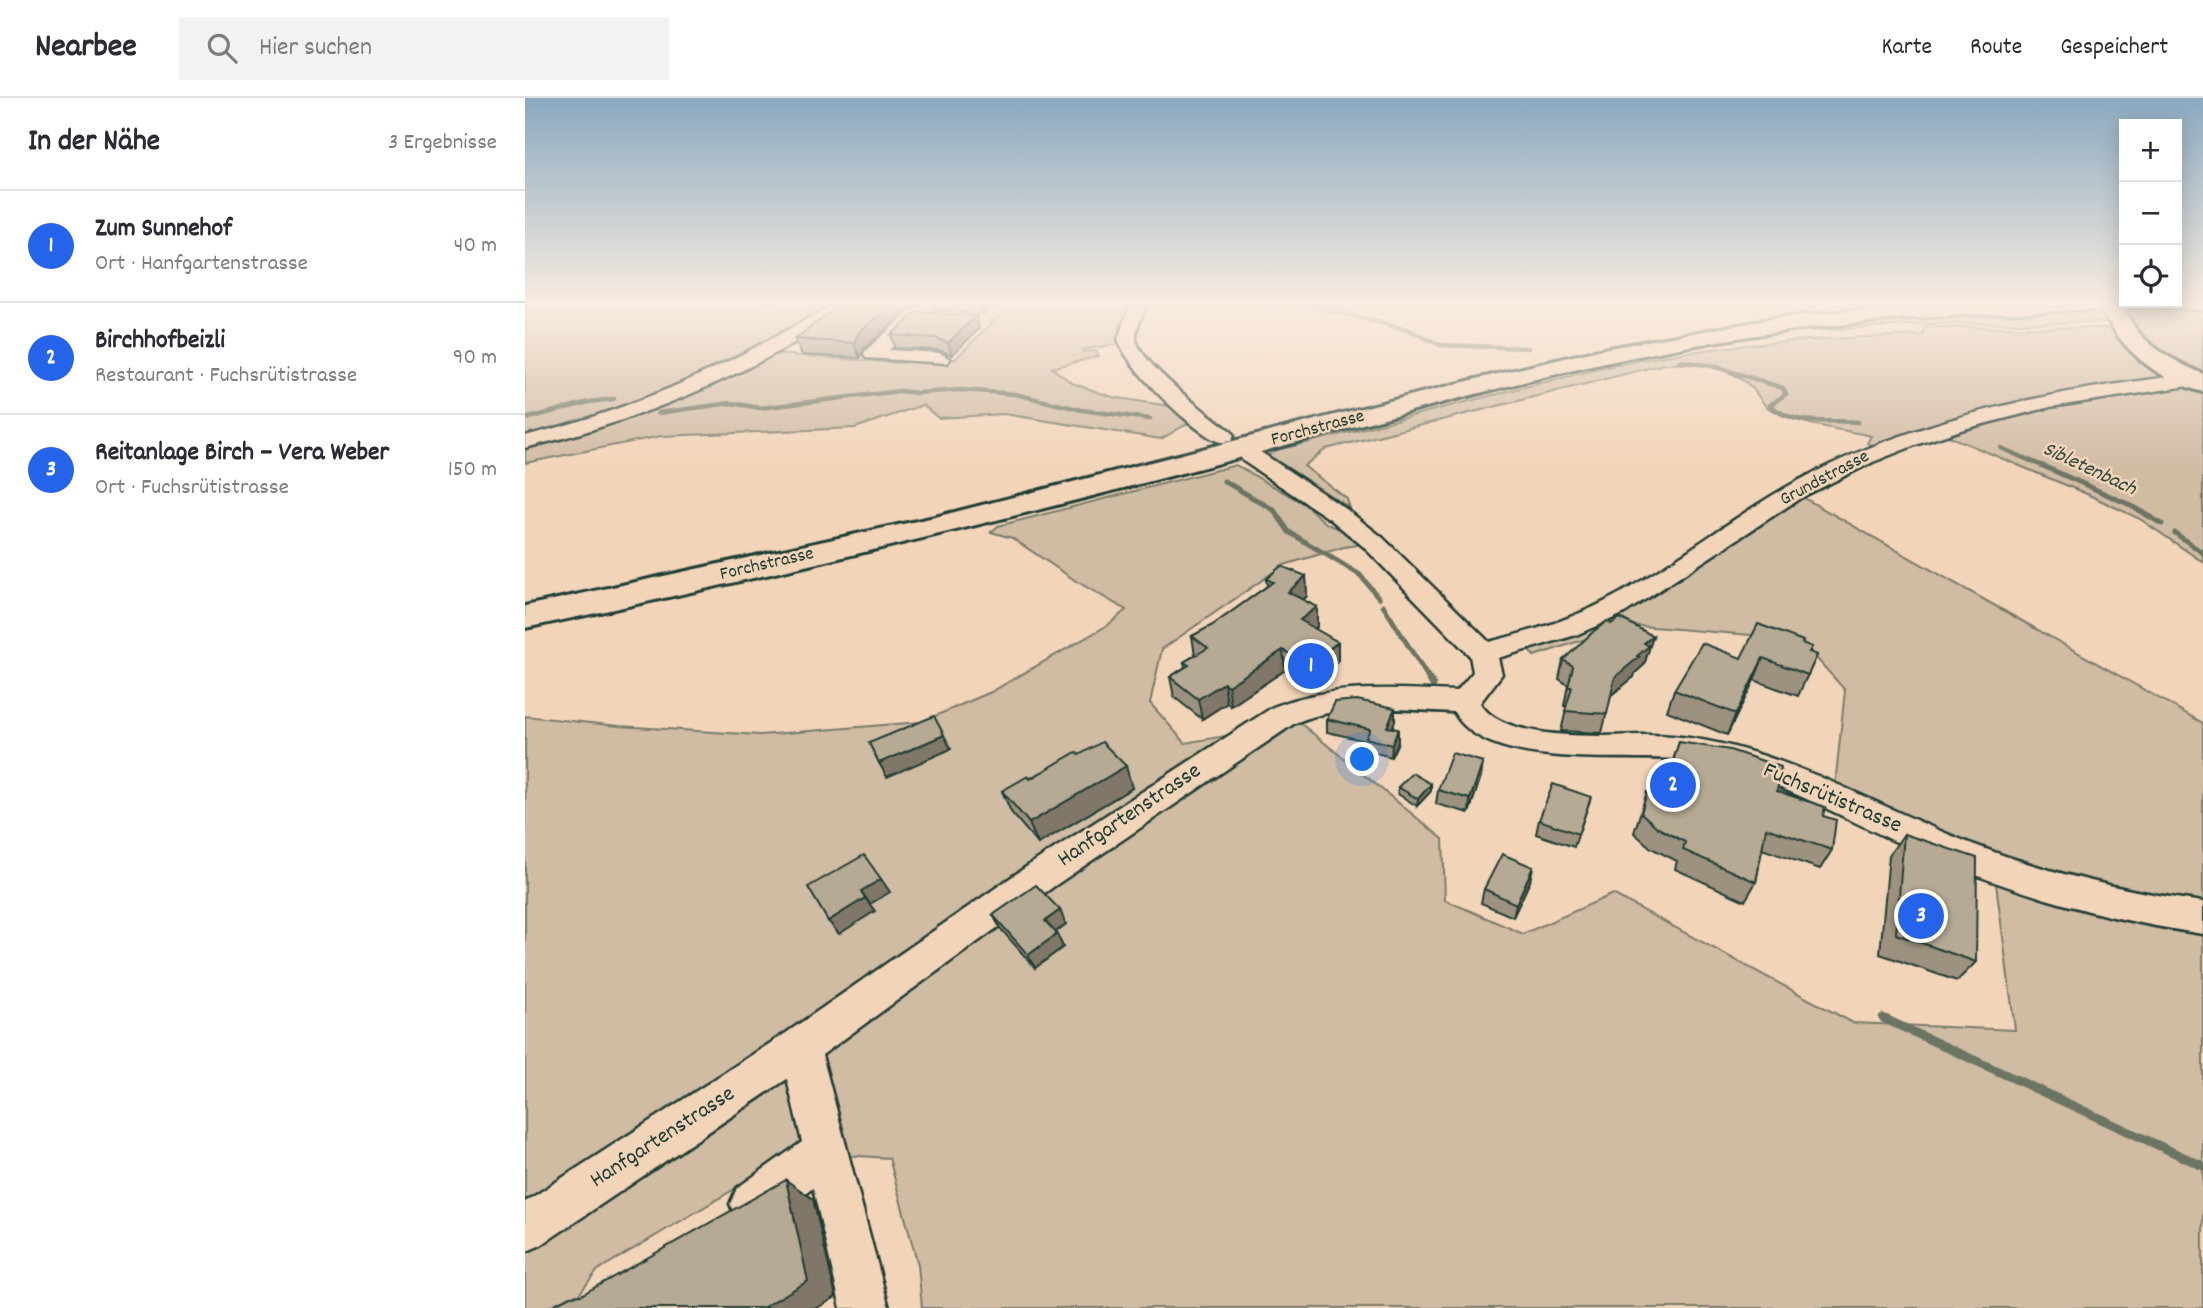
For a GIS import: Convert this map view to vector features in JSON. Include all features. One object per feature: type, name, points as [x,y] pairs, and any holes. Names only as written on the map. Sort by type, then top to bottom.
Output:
[{"type":"main road","name":"Forchstrasse","points":[[525,605],[715,566],[933,516],[1564,358]]},
{"type":"main road","name":"Forchstrasse","points":[[525,617],[956,521],[1598,358]]},
{"type":"main road","points":[[2157,358],[2199,382]]},
{"type":"street","points":[[525,442],[597,423],[698,385],[751,358]]},
{"type":"street","points":[[933,358],[940,359]]},
{"type":"street","points":[[1137,358],[1173,395],[1223,436]]},
{"type":"street","name":"Grundstrasse","points":[[1483,653],[1553,633],[1612,609],[1795,492],[1880,449],[1945,426],[2032,403],[2090,392],[2199,382]]},
{"type":"street","points":[[1251,456],[1338,514],[1373,542],[1483,653],[1488,674],[1465,702]]},
{"type":"street","name":"Hanfgartenstrasse","points":[[525,1229],[800,1047],[1041,876],[1205,765],[1293,710],[1335,699],[1465,702]]},
{"type":"street","name":"Fuchsrütistrasse","points":[[1465,702],[1467,712],[1481,723],[1538,742],[1577,747],[1684,748],[1759,767],[1793,779],[1966,857],[2038,884],[2101,902],[2203,918]]},
{"type":"street","points":[[800,1047],[865,1308]]},
{"type":"street","points":[[718,1224],[783,1185],[827,1151]]},
{"type":"shaded area","points":[[525,358],[836,358],[897,363],[956,358],[1089,358],[1052,368],[1072,383],[1112,397],[1175,407],[1190,422],[1161,439],[1004,414],[938,418],[923,405],[855,428],[661,436],[525,463]]},
{"type":"shaded area","points":[[1650,358],[2203,358],[2203,562],[2140,519],[1934,430],[1880,449],[1867,443],[1871,436],[1806,423],[1782,415],[1767,407],[1743,380],[1723,370],[1700,365],[1665,364],[1326,449],[1304,466],[1347,499],[1350,508],[1268,455],[1277,450]]},
{"type":"shaded area","points":[[1236,465],[1304,504],[1327,524],[1355,535],[1364,544],[1344,547],[1284,565],[1162,649],[1150,703],[1185,743],[1300,723],[1443,839],[1445,900],[1523,934],[1613,894],[1853,1023],[2015,1030],[1995,876],[1835,786],[1845,690],[1799,639],[1628,625],[1534,656],[1520,642],[1553,633],[1795,493],[2203,723],[2203,1308],[922,1308],[918,1265],[889,1158],[797,1152],[598,1270],[568,1308],[525,1308],[525,716],[619,726],[760,735],[921,722],[991,692],[1108,625],[1126,610],[1076,581],[1012,538],[991,532],[998,526]]},
{"type":"building","points":[[1281,566],[1306,576],[1288,592],[1317,607],[1300,620],[1338,642],[1308,665],[1283,650],[1228,686],[1224,683],[1198,699],[1170,677],[1189,665],[1184,662],[1208,648],[1192,636],[1213,625],[1273,582],[1266,579]]},
{"type":"building","points":[[1620,618],[1653,636],[1644,643],[1649,646],[1615,677],[1607,714],[1565,711],[1572,687],[1568,687],[1573,666],[1563,660],[1607,621],[1611,624]]},
{"type":"building","points":[[1758,624],[1812,647],[1809,652],[1817,655],[1808,675],[1763,658],[1736,714],[1674,690],[1702,643],[1741,658]]},
{"type":"building","points":[[1357,700],[1395,708],[1387,727],[1398,729],[1392,745],[1366,738],[1370,729],[1327,719],[1335,702]]},
{"type":"building","points":[[934,716],[944,735],[879,763],[869,743]]},
{"type":"building","points":[[1102,742],[1126,766],[1029,823],[1002,791],[1028,776],[1030,779],[1076,752],[1079,755]]},
{"type":"building","points":[[1679,742],[1730,750],[1781,767],[1777,791],[1825,807],[1823,816],[1836,820],[1832,850],[1766,828],[1756,882],[1683,850],[1685,842],[1658,828],[1641,813],[1647,792],[1662,797]]},
{"type":"building","points":[[1452,753],[1483,762],[1470,799],[1438,790]]},
{"type":"building","points":[[1412,773],[1431,784],[1418,799],[1398,787]]},
{"type":"building","points":[[1553,784],[1591,797],[1578,834],[1539,820]]},
{"type":"building","points":[[1904,834],[1977,858],[1976,962],[1896,934]]},
{"type":"building","points":[[1502,854],[1533,867],[1516,904],[1484,889]]},
{"type":"building","points":[[864,855],[881,879],[861,891],[865,898],[828,921],[808,887]]},
{"type":"building","points":[[1036,885],[1060,910],[1045,921],[1057,934],[1028,955],[993,915]]},
{"type":"building","points":[[786,1180],[808,1281],[762,1308],[547,1308],[570,1296],[581,1295]]},
{"type":"waterway","name":"Sibletenbach","points":[[1679,361],[1713,366],[1783,388],[1786,394],[1770,405],[1790,417],[1812,421],[1858,422]]},
{"type":"waterway","points":[[658,413],[731,403],[760,408],[900,391],[917,393],[961,390],[1015,394],[1082,410],[1150,419]]},
{"type":"waterway","points":[[525,419],[589,402],[614,399]]},
{"type":"waterway","name":"Sibletenbach","points":[[2001,448],[2045,467]]},
{"type":"waterway","name":"Sibletenbach","points":[[2041,465],[2128,504],[2162,524]]},
{"type":"waterway","points":[[1224,481],[1274,510],[1289,532],[1360,575],[1379,598]]},
{"type":"waterway","name":"Sibletenbach","points":[[2175,533],[2203,553]]},
{"type":"waterway","points":[[1383,605],[1429,679]]},
{"type":"waterway","points":[[1428,677],[1433,685]]},
{"type":"waterway","points":[[1883,1018],[2203,1166]]},
{"type":"place","name":"Zum Sunnehof","points":[[1311,666]]},
{"type":"place","name":"Birchhofbeizli","points":[[1673,785]]},
{"type":"place","name":"Reitanlage Birch – Vera Weber","points":[[1921,916]]}]
